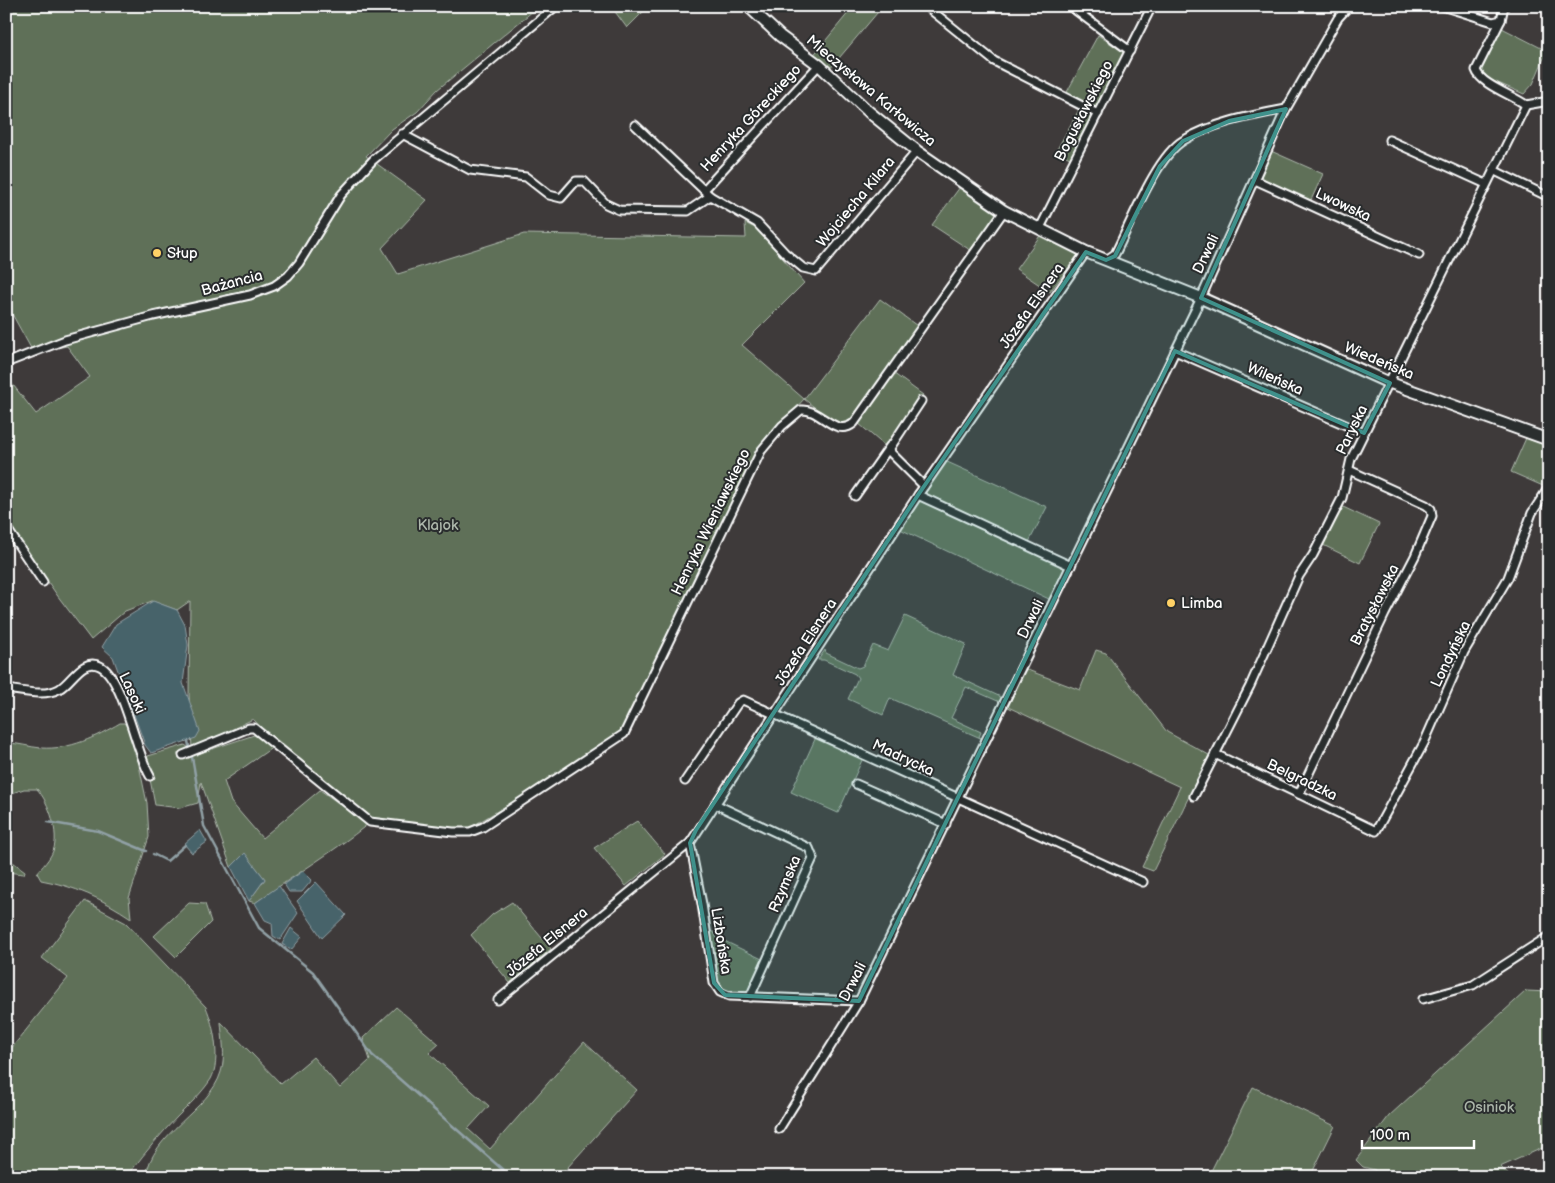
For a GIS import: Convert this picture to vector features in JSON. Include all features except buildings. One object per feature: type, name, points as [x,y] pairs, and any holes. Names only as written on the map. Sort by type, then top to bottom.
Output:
[{"type":"street","name":"Bażancia","points":[[6,363],[65,340],[153,316],[250,294],[274,286],[288,276],[299,263],[341,195],[373,160],[556,6]]},
{"type":"street","name":"Mieczysława Karłowicza","points":[[748,6],[780,36],[819,65],[869,112],[917,151],[1004,211]]},
{"type":"street","points":[[926,6],[994,61],[1098,114]]},
{"type":"street","points":[[1070,6],[1130,51]]},
{"type":"street","name":"Bogusławskiego","points":[[1040,228],[1152,6]]},
{"type":"street","points":[[1004,211],[1106,260],[1115,254],[1160,166],[1183,141],[1230,121],[1286,109],[1338,18],[1348,6]]},
{"type":"street","points":[[1442,6],[1484,20],[1494,22],[1501,20]]},
{"type":"street","points":[[1504,6],[1501,20],[1476,70],[1478,76],[1526,105],[1549,102]]},
{"type":"street","name":"Henryka Góreckiego","points":[[704,190],[819,65]]},
{"type":"street","name":"Paryska","points":[[1194,796],[1265,653],[1300,576],[1335,513],[1342,498],[1353,456],[1526,105]]},
{"type":"street","name":"Drwali","points":[[779,1129],[859,1002],[1176,351],[1286,109]]},
{"type":"street","name":"Henryka Góreckiego","points":[[635,125],[710,196],[757,223],[785,253],[803,268],[816,271]]},
{"type":"street","points":[[402,134],[470,170],[526,177],[549,195],[561,198],[576,180],[584,181],[606,204],[619,210],[688,211],[710,196]]},
{"type":"street","points":[[1389,140],[1486,184]]},
{"type":"street","name":"Wojciecha Kilara","points":[[816,271],[917,151]]},
{"type":"street","points":[[1493,170],[1549,197]]},
{"type":"street","name":"Lwowska","points":[[1255,180],[1419,255]]},
{"type":"street","name":"Henryka Wieniawskiego","points":[[183,755],[249,728],[254,728],[370,822],[453,832],[470,832],[483,827],[588,759],[624,734],[761,451],[782,426],[801,410],[812,411],[836,427],[849,427],[854,423],[1004,211]]},
{"type":"street","name":"Józefa Elsnera","points":[[498,1000],[690,843],[924,486],[1086,252]]},
{"type":"street","name":"Wiedeńska","points":[[1106,260],[1201,298],[1390,383],[1549,440]]},
{"type":"street","name":"Wileńska","points":[[1176,351],[1364,433]]},
{"type":"street","points":[[855,496],[921,401]]},
{"type":"street","points":[[890,445],[891,453],[924,486]]},
{"type":"street","name":"Bratysławska","points":[[1299,794],[1385,614],[1415,556],[1432,516],[1431,509],[1426,505],[1349,470]]},
{"type":"street","name":"Londyńska","points":[[1376,831],[1424,744],[1464,652],[1508,578],[1532,513],[1549,487]]},
{"type":"street","points":[[918,495],[1071,566]]},
{"type":"street","points":[[6,527],[43,582]]},
{"type":"street","name":"Lasoki","points":[[6,689],[51,692],[61,688],[84,667],[93,664],[102,667],[120,697],[150,776]]},
{"type":"street","name":"Madrycka","points":[[685,781],[740,700],[747,700],[1143,882]]},
{"type":"street","name":"Belgradzka","points":[[1215,754],[1376,831]]},
{"type":"street","points":[[856,784],[946,824]]},
{"type":"street","name":"Rzymska","points":[[715,804],[809,848],[813,858],[750,997]]},
{"type":"street","name":"Lizbońska","points":[[690,843],[714,986],[725,995],[859,1002]]},
{"type":"street","points":[[1423,999],[1473,985],[1549,936]]},
{"type":"highlighted area","points":[[1286,109],[1201,298],[1390,383],[1364,433],[1175,351],[859,1001],[725,995],[714,983],[690,843],[696,830],[918,495],[1086,252],[1106,260],[1115,256],[1160,166],[1183,141],[1229,121]]},
{"type":"green space","name":"Klajok","points":[[6,6],[539,6],[437,90],[417,112],[392,129],[366,156],[427,200],[382,248],[398,274],[524,234],[746,238],[745,223],[757,229],[804,283],[742,345],[804,399],[758,450],[619,734],[539,786],[466,830],[370,818],[278,745],[253,719],[192,749],[189,695],[190,601],[177,610],[152,601],[125,611],[91,640],[57,595],[6,521],[6,376],[36,414],[90,377],[67,346],[33,352],[6,303]]},
{"type":"green space","points":[[616,6],[649,6],[627,28],[613,9]]},
{"type":"green space","points":[[854,6],[883,6],[829,70],[812,57]]},
{"type":"green space","points":[[1500,27],[1547,51],[1533,84],[1524,94],[1484,77],[1482,71],[1483,58]]},
{"type":"green space","points":[[1098,35],[1126,54],[1097,109],[1067,92]]},
{"type":"green space","points":[[1080,108],[1094,115],[1072,159],[1056,151]]},
{"type":"green space","points":[[1271,151],[1323,174],[1311,200],[1268,182],[1261,176]]},
{"type":"green space","points":[[960,187],[999,212],[970,250],[932,225]]},
{"type":"green space","points":[[1042,233],[1080,252],[1050,292],[1016,269]]},
{"type":"green space","points":[[880,299],[920,328],[851,420],[838,426],[804,399]]},
{"type":"green space","points":[[893,373],[923,395],[886,447],[858,423]]},
{"type":"green space","points":[[1526,438],[1549,446],[1549,480],[1543,486],[1511,472]]},
{"type":"green space","points":[[945,461],[1047,507],[1029,542],[924,493]]},
{"type":"green space","points":[[921,499],[1067,567],[1051,600],[900,529]]},
{"type":"green space","points":[[1341,506],[1379,524],[1360,563],[1323,545]]},
{"type":"green space","points":[[905,616],[966,644],[953,675],[1003,698],[1000,702],[966,687],[951,718],[981,732],[979,737],[985,740],[890,698],[883,715],[848,699],[858,678],[855,674],[824,660],[818,660],[825,650],[826,653],[858,668],[863,666],[873,645],[888,651]]},
{"type":"green space","points":[[1096,650],[1106,653],[1167,732],[1209,755],[1153,871],[1142,867],[1180,787],[1008,707],[1025,669],[1080,690]]},
{"type":"green space","points":[[120,723],[124,723],[132,732],[147,803],[149,837],[129,898],[131,918],[88,894],[41,880],[37,873],[50,857],[55,844],[54,827],[46,802],[37,789],[24,789],[6,795],[6,743],[41,748],[62,747],[92,738]]},
{"type":"green space","points":[[254,735],[273,747],[224,781],[231,802],[262,838],[320,790],[368,824],[255,903],[249,901],[265,879],[245,854],[231,867],[201,782],[198,803],[180,808],[155,805],[146,759],[148,756],[185,745],[197,754]]},
{"type":"green space","points":[[816,737],[863,758],[838,813],[791,792]]},
{"type":"green space","points":[[637,821],[665,854],[626,886],[594,848]]},
{"type":"green space","points":[[6,857],[25,871],[24,874],[6,872]]},
{"type":"green space","points":[[85,901],[126,923],[206,1007],[212,1024],[215,1043],[216,1062],[214,1071],[204,1089],[137,1163],[132,1170],[133,1177],[6,1177],[6,1055],[68,978],[42,958]]},
{"type":"green space","points":[[512,902],[551,949],[510,983],[471,935],[493,914]]},
{"type":"green space","points":[[189,903],[205,904],[211,922],[176,957],[154,936]]},
{"type":"green space","points":[[710,932],[714,932],[716,937],[762,959],[746,994],[722,991],[717,983]]},
{"type":"green space","name":"Osiniok","points":[[1526,991],[1549,992],[1549,1145],[1500,1167],[1511,1177],[1373,1177],[1375,1170],[1363,1167],[1356,1160],[1389,1116]]},
{"type":"green space","points":[[396,1007],[439,1044],[429,1053],[489,1106],[468,1129],[490,1149],[584,1042],[637,1090],[559,1177],[146,1177],[150,1161],[158,1147],[215,1086],[221,1072],[223,1060],[221,1022],[281,1084],[313,1057],[340,1088],[370,1060],[363,1038]]},
{"type":"green space","points":[[1253,1087],[1335,1126],[1310,1177],[1208,1177]]},
{"type":"green space","points":[[1549,1167],[1549,1177],[1517,1177]]},
{"type":"water","points":[[153,601],[177,610],[185,625],[188,645],[183,683],[200,731],[196,738],[151,753],[145,745],[113,657],[102,647],[116,624]]},
{"type":"water","points":[[200,830],[207,842],[192,853],[184,844]]},
{"type":"water","points":[[245,853],[265,879],[249,901],[231,867]]},
{"type":"water","points":[[303,871],[312,880],[302,892],[289,892],[284,884]]},
{"type":"water","points":[[316,882],[346,915],[322,938],[297,901]]},
{"type":"water","points":[[279,886],[298,913],[280,940],[273,936],[272,923],[265,920],[255,903]]},
{"type":"water","points":[[291,928],[302,937],[291,950],[282,944]]},
{"type":"waterway","points":[[188,741],[189,746]]},
{"type":"waterway","points":[[192,757],[204,826],[259,928],[313,972],[372,1055],[511,1177]]},
{"type":"waterway","points":[[48,822],[98,831],[146,851]]},
{"type":"waterway","points":[[153,854],[167,861],[185,845]]},
{"type":"place","name":"Słup","points":[[157,253]]},
{"type":"place","name":"Limba","points":[[1171,603]]}]
